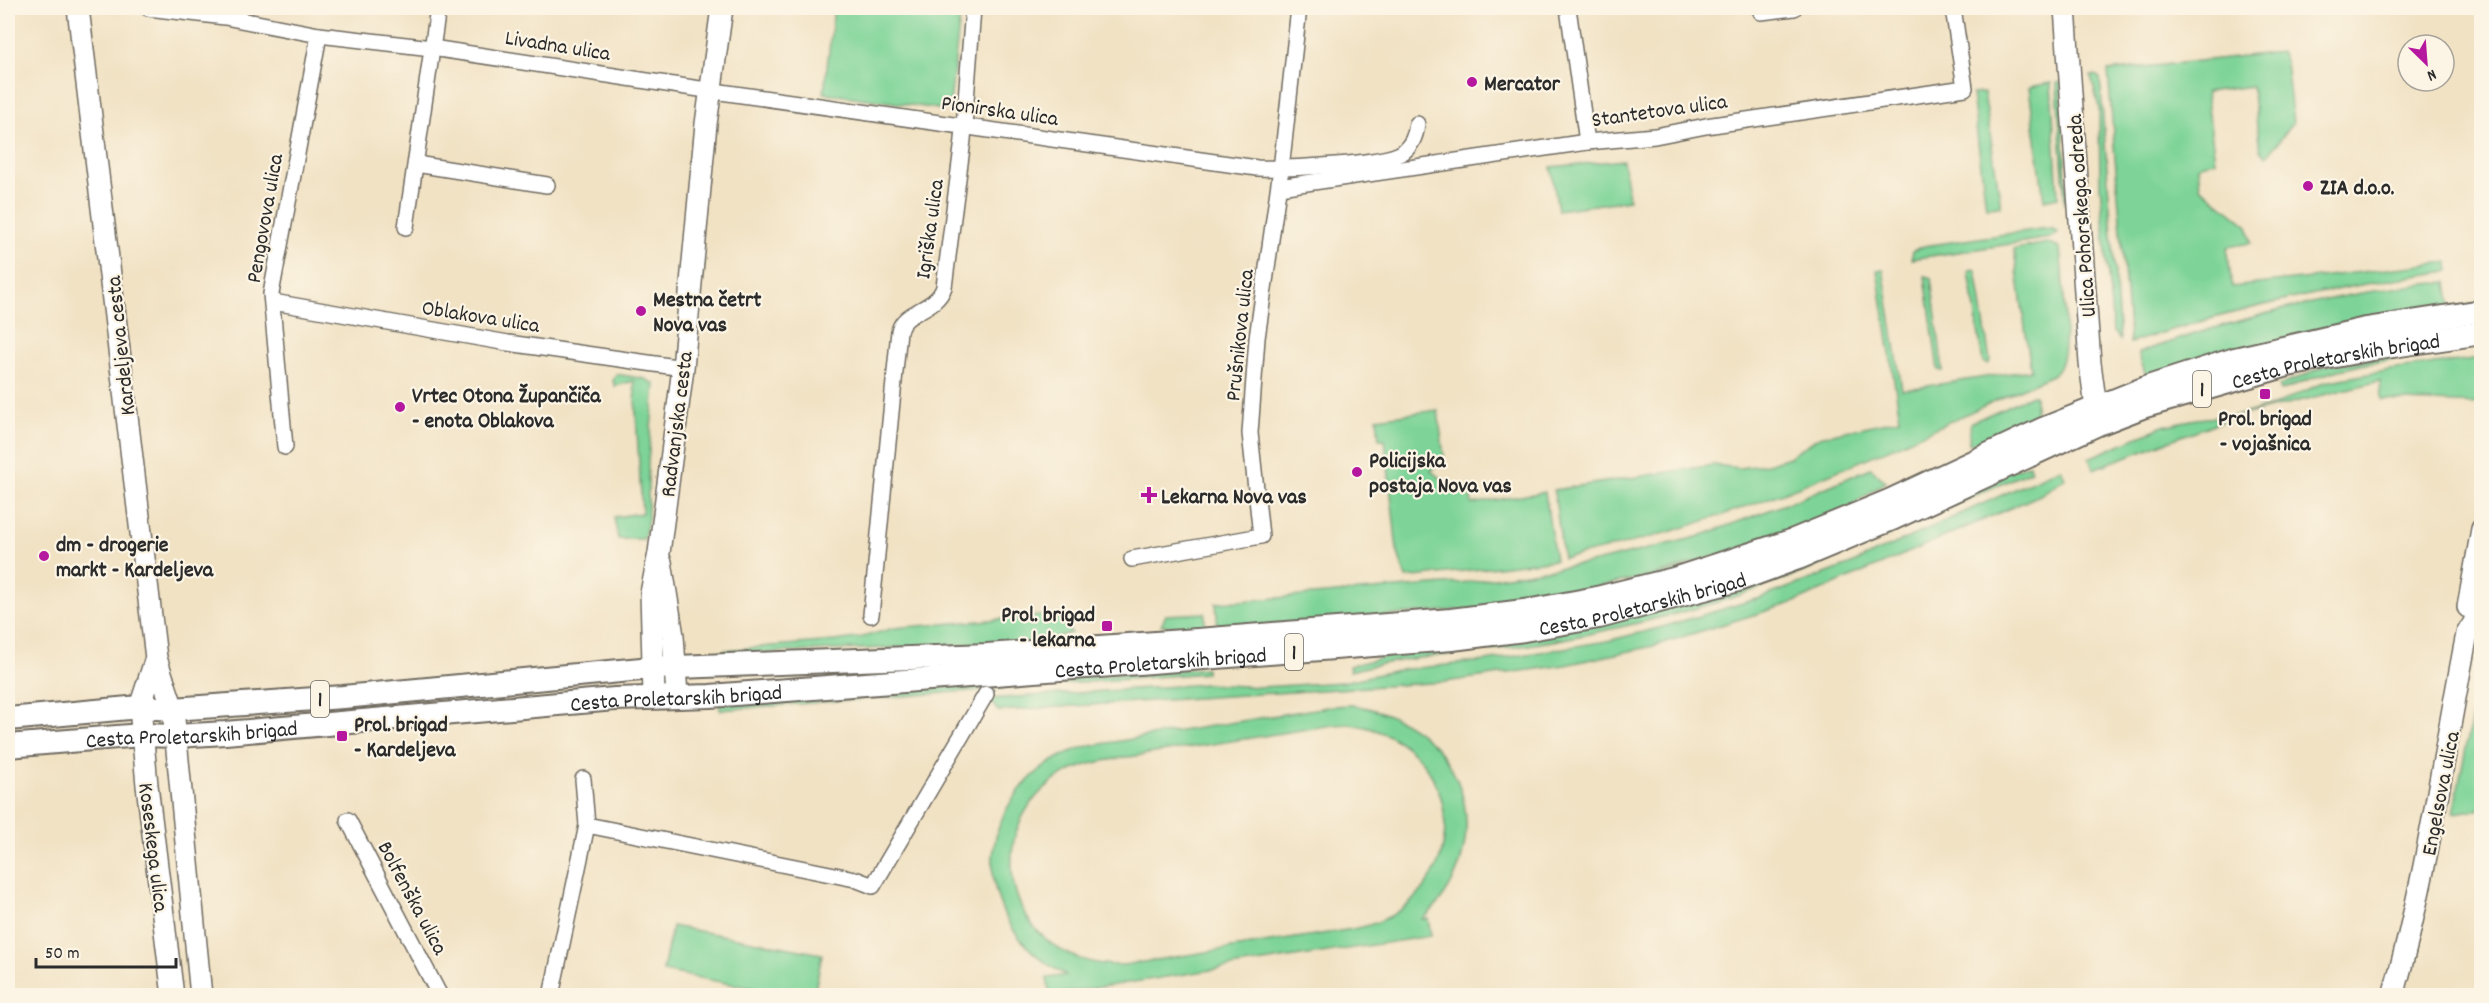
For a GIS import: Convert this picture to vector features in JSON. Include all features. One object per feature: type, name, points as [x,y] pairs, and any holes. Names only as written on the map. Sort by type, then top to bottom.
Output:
[{"type":"main road","name":"Cesta Proletarskih brigad","points":[[8,746],[141,735],[176,736],[301,727],[615,699],[710,696],[1441,640],[1524,630],[1599,617],[1738,580],[1894,518],[2097,415],[2138,390],[2235,359],[2366,329],[2481,311]]},
{"type":"main road","name":"Cesta Proletarskih brigad","points":[[8,719],[140,707],[173,709],[343,697],[652,668],[987,655],[1486,616],[1596,598],[1702,570],[1794,540],[2097,415],[2142,407],[2288,365],[2372,349],[2476,336]]},
{"type":"street","name":"Kardeljeva cesta","points":[[64,8],[82,34]]},
{"type":"street","name":"Kardeljeva cesta","points":[[78,8],[156,658]]},
{"type":"street","name":"Livadna ulica","points":[[148,8],[226,12],[319,35],[432,48],[711,91]]},
{"type":"street","points":[[406,227],[438,8]]},
{"type":"street","name":"Radvanjska cesta","points":[[654,698],[651,593],[660,553],[683,368],[706,124],[722,8]]},
{"type":"street","name":"Igriška ulica","points":[[872,615],[899,331],[906,319],[934,303],[941,295],[944,286],[963,126],[973,8]]},
{"type":"street","name":"Prušnikova ulica","points":[[1132,559],[1261,536],[1250,433],[1257,338],[1279,187],[1299,8]]},
{"type":"street","points":[[1568,8],[1587,142]]},
{"type":"street","points":[[1761,8],[1761,12],[1794,8]]},
{"type":"street","name":"Stantetova ulica","points":[[1279,187],[1587,142],[1665,134],[1965,88],[1953,8]]},
{"type":"street","name":"Ulica Pohorskega odreda","points":[[2065,8],[2097,415]]},
{"type":"street","name":"Pengovova ulica","points":[[285,447],[271,294],[319,35]]},
{"type":"street","name":"Pionirska ulica","points":[[711,91],[1257,168],[1281,169],[1398,155],[1412,142],[1417,124]]},
{"type":"street","points":[[416,164],[547,185]]},
{"type":"street","name":"Oblakova ulica","points":[[273,302],[508,343],[683,368]]},
{"type":"street","points":[[2468,634],[2466,620],[2481,529]]},
{"type":"street","points":[[660,553],[673,636],[677,696]]},
{"type":"street","name":"Engelsova ulica","points":[[2393,996],[2407,949],[2432,835],[2468,634],[2474,623],[2481,591]]},
{"type":"street","points":[[140,707],[156,658]]},
{"type":"street","name":"Koseskega ulica","points":[[156,658],[173,709],[201,996]]},
{"type":"street","points":[[587,825],[855,879],[873,886],[986,694]]},
{"type":"street","name":"Koseskega ulica","points":[[140,707],[141,735],[173,996]]},
{"type":"street","points":[[551,996],[587,825],[583,779]]},
{"type":"street","name":"Bolfenška ulica","points":[[348,820],[440,996]]},
{"type":"green space","points":[[834,8],[961,8],[950,104],[939,109],[824,93]]},
{"type":"green space","points":[[2281,52],[2286,63],[2293,123],[2267,156],[2260,150],[2252,86],[2206,92],[2215,161],[2198,167],[2200,187],[2248,226],[2251,243],[2227,247],[2232,287],[2448,262],[2449,271],[2327,291],[2209,319],[2130,343],[2108,71]]},
{"type":"green space","points":[[2095,75],[2100,78],[2120,340],[2113,331],[2100,185],[2099,108],[2091,76]]},
{"type":"green space","points":[[2061,82],[2067,199],[2065,203],[2057,86],[2057,83]]},
{"type":"green space","points":[[2051,83],[2058,197],[2044,200],[2029,87]]},
{"type":"green space","points":[[1984,93],[2001,206],[1986,207],[1972,94]]},
{"type":"green space","points":[[1623,160],[1629,200],[1558,210],[1551,167]]},
{"type":"green space","points":[[2053,229],[2058,232],[2050,238],[1911,259],[1913,251],[1924,246]]},
{"type":"green space","points":[[2048,243],[2060,248],[2065,315],[2063,352],[2060,366],[2054,374],[1814,481],[1753,504],[1627,544],[1563,558],[1554,490],[1713,465],[1740,468],[1767,464],[1789,457],[1819,437],[1900,419],[1877,270],[1883,269],[1902,390],[2031,370],[2014,249]]},
{"type":"green space","points":[[1976,270],[1990,361],[1988,364],[1983,362],[1969,271]]},
{"type":"green space","points":[[1925,276],[1931,278],[1943,371],[1938,370]]},
{"type":"green space","points":[[2447,282],[2451,307],[2146,376],[2138,353],[2213,328],[2329,299]]},
{"type":"green space","points":[[2456,347],[2451,352],[2343,369],[2281,391],[2279,386],[2325,366]]},
{"type":"green space","points":[[2473,359],[2481,361],[2481,404],[2381,400],[2380,381],[2230,418],[2093,469],[2089,458],[2163,426],[2196,419],[2239,415],[2272,406],[2325,382],[2390,370]]},
{"type":"green space","points":[[616,374],[645,379],[655,384],[648,462],[648,519],[644,539],[618,539],[614,517],[642,513],[634,381],[615,386],[613,381]]},
{"type":"green space","points":[[2035,395],[2035,422],[2013,433],[1969,444],[1970,423]]},
{"type":"green space","points":[[1438,410],[1444,458],[1431,471],[1453,486],[1470,491],[1472,504],[1545,492],[1555,560],[1406,578],[1397,550],[1385,439],[1379,439],[1377,418]]},
{"type":"green space","points":[[2029,465],[2031,471],[1861,547],[1775,583],[1731,598],[1604,631],[1521,646],[1414,659],[1350,671],[1349,666],[1401,653]]},
{"type":"green space","points":[[1871,468],[1886,482],[1843,511],[1793,531],[1652,576],[1484,608],[1218,629],[1216,603],[1469,582],[1595,562],[1697,537],[1799,499]]},
{"type":"green space","points":[[2061,468],[2065,478],[2040,495],[1795,602],[1653,646],[1565,665],[1445,682],[998,711],[989,699],[1206,684],[1261,687],[1343,682],[1398,670],[1486,661],[1607,641],[1763,597],[1849,565]]},
{"type":"green space","points":[[1205,613],[1205,630],[1161,625],[1166,615]]},
{"type":"green space","points":[[1062,614],[1071,633],[1037,642],[714,655],[725,650],[863,637],[894,628]]},
{"type":"green space","points":[[1206,668],[1206,673],[720,710],[719,704]]},
{"type":"green space","points":[[2481,672],[2481,809],[2453,813]]},
{"type":"green space","points":[[1352,705],[1380,712],[1405,723],[1427,739],[1445,758],[1457,781],[1465,806],[1466,834],[1454,879],[1440,901],[1422,919],[1428,919],[1431,936],[1050,995],[1047,978],[1066,975],[1032,951],[1008,922],[996,889],[993,855],[1001,822],[1019,791],[1046,766],[1083,747],[1333,706]],"holes":[[[1350,724],[1391,737],[1421,760],[1439,791],[1445,825],[1440,859],[1422,890],[1394,914],[1353,929],[1124,965],[1078,958],[1044,938],[1022,908],[1012,873],[1015,837],[1031,803],[1060,777],[1103,761],[1333,725]]]},
{"type":"green space","points":[[672,926],[822,954],[814,995],[784,995],[663,971]]},
{"type":"place","name":"Mercator","points":[[1472,82]]},
{"type":"place","name":"ZIA d.o.o.","points":[[2308,186]]},
{"type":"place","name":"Mestna četrt Nova vas","points":[[641,311]]},
{"type":"place","name":"Prol. brigad - vojašnica","points":[[2265,394]]},
{"type":"place","name":"Vrtec Otona Župančiča - enota Oblakova","points":[[400,407]]},
{"type":"place","name":"Policijska postaja Nova vas","points":[[1357,472]]},
{"type":"place","name":"Lekarna Nova vas","points":[[1149,495]]},
{"type":"place","name":"dm - drogerie markt - Kardeljeva","points":[[44,556]]},
{"type":"place","name":"Prol. brigad - lekarna","points":[[1107,626]]},
{"type":"place","name":"Prol. brigad - Kardeljeva","points":[[342,736]]}]
